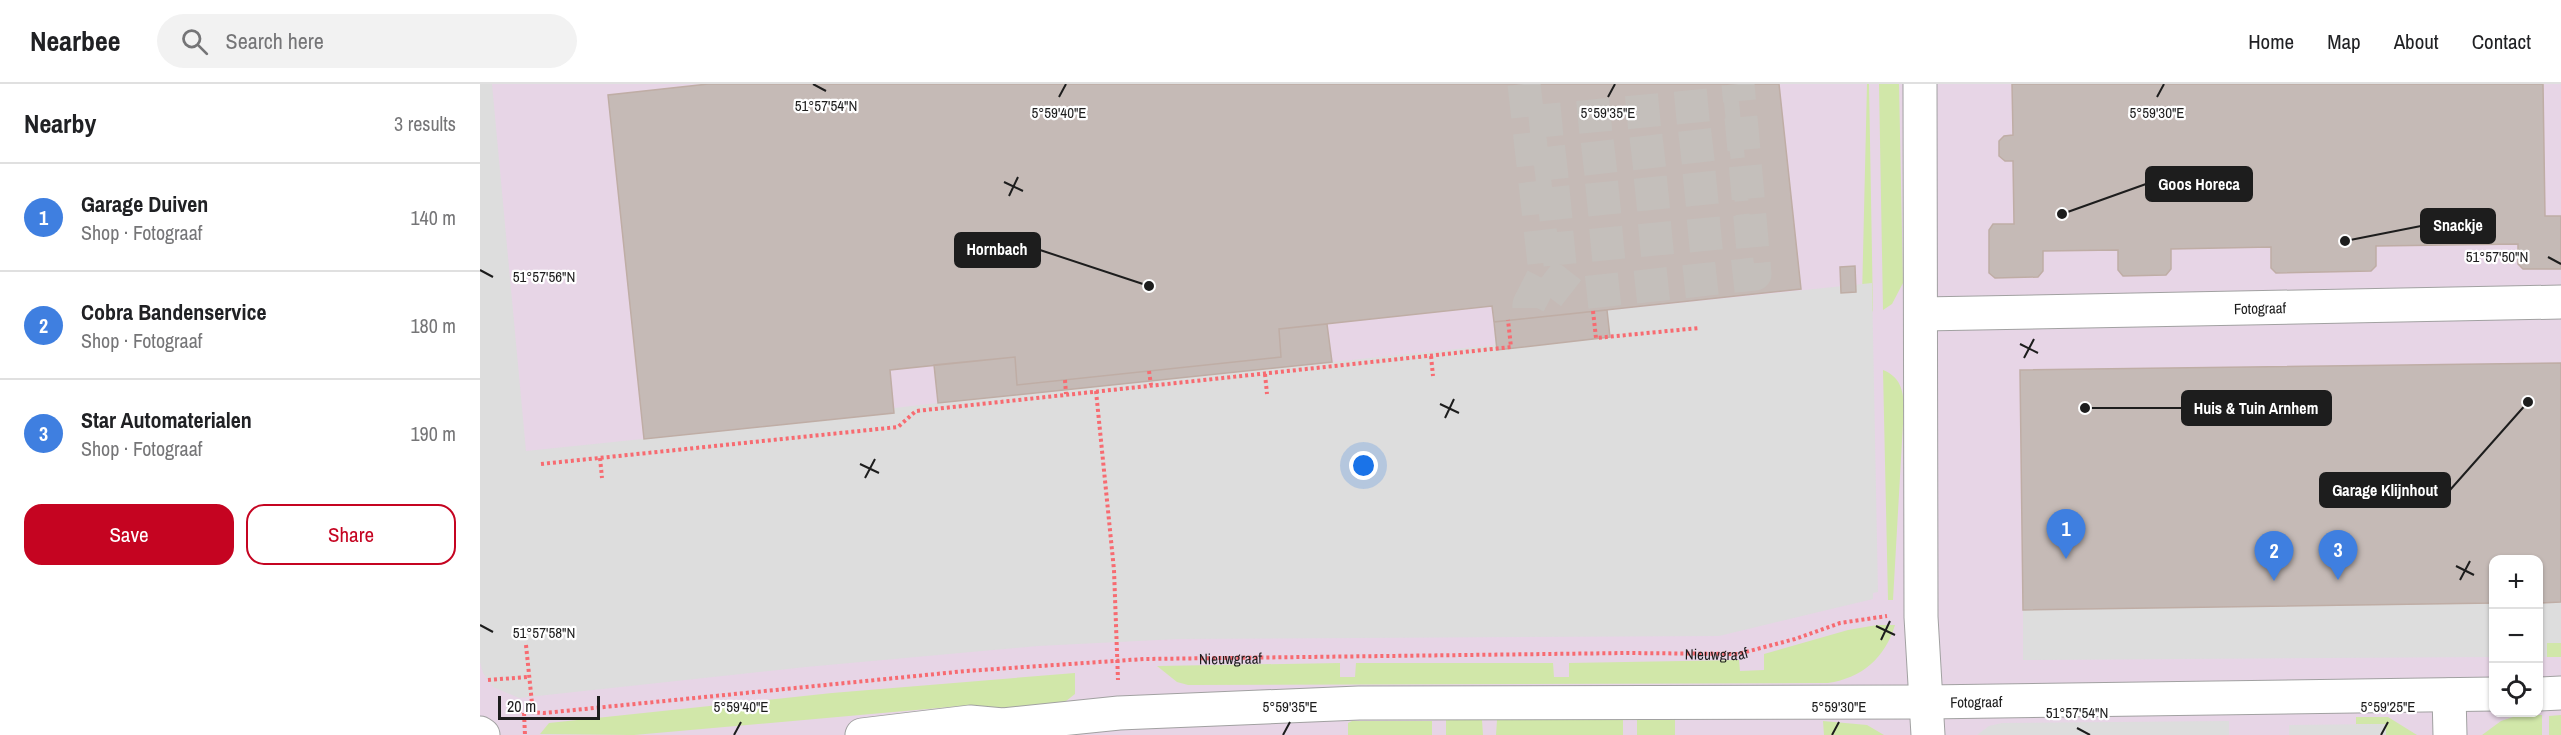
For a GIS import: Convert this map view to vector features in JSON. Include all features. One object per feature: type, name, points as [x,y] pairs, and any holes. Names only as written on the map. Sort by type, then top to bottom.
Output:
[{"type":"street","points":[[1920,84],[1921,617],[1928,735]]},
{"type":"street","name":"Fotograaf","points":[[1922,314],[2561,302]]},
{"type":"street","points":[[2543,694],[2561,693]]},
{"type":"street","name":"Fotograaf","points":[[1926,702],[2489,694]]},
{"type":"street","points":[[2449,695],[2450,735]]},
{"type":"street","points":[[862,735],[970,722],[1003,725],[1119,713],[1359,703],[1926,702]]},
{"type":"path","points":[[1593,311],[1596,338],[1699,328]]},
{"type":"path","points":[[540,464],[898,427],[916,411],[1511,347],[1508,320]]},
{"type":"path","points":[[1431,356],[1433,376]]},
{"type":"path","points":[[1149,371],[1151,386]]},
{"type":"path","points":[[1265,374],[1267,394]]},
{"type":"path","points":[[1065,380],[1066,395]]},
{"type":"path","points":[[1096,392],[1114,570],[1116,642]]},
{"type":"path","points":[[600,458],[602,478]]},
{"type":"path","name":"Nieuwgraaf","points":[[525,735],[524,713],[966,671],[1144,659],[1627,653],[1738,654],[1795,639],[1840,623],[1880,615],[1921,617]]},
{"type":"path","points":[[526,645],[527,677],[533,713]]},
{"type":"path","points":[[488,680],[527,677]]},
{"type":"shaded area","points":[[480,84],[2561,84],[2561,735],[480,735]]},
{"type":"shaded area","points":[[480,84],[492,84],[526,451],[894,413],[894,408],[938,403],[1495,345],[1494,322],[1872,283],[1878,592],[1873,593],[1873,599],[1719,636],[1178,639],[1038,646],[806,667],[519,698],[493,687],[483,673],[480,662]]},
{"type":"shaded area","points":[[2561,602],[2561,643],[2547,643],[2547,657],[2543,656],[2543,603]]},
{"type":"shaded area","points":[[2489,603],[2489,657],[2023,660],[2023,610]]},
{"type":"shaded area","points":[[2229,721],[2229,735],[1977,735],[1989,726],[2002,723]]},
{"type":"shaded area","points":[[2386,724],[2386,735],[2289,735],[2289,725]]},
{"type":"green space","points":[[1867,84],[1869,84],[1873,312],[1862,297]]},
{"type":"green space","points":[[1879,84],[1899,84],[1903,283],[1892,304],[1883,310]]},
{"type":"green space","points":[[1883,370],[1900,384],[1904,406],[1893,600],[1888,600]]},
{"type":"green space","points":[[1877,625],[1895,625],[1891,637],[1878,657],[1862,671],[1828,683],[1188,685],[1177,682],[1157,666],[1340,663],[1340,677],[1355,677],[1356,663],[1553,663],[1554,677],[1569,677],[1569,663],[1739,660],[1740,671],[1764,670],[1764,654],[1848,630]]},
{"type":"green space","points":[[2547,642],[2561,643],[2561,657],[2547,657]]},
{"type":"green space","points":[[1075,673],[1075,694],[1061,705],[1003,714],[972,705],[634,735],[540,734],[549,723],[832,693]]},
{"type":"green space","points":[[2561,715],[2561,735],[2549,735],[2549,716]]},
{"type":"green space","points":[[2356,717],[2388,717],[2417,735],[2386,735],[2385,724],[2356,724]]},
{"type":"green space","points":[[2513,717],[2542,717],[2542,735],[2482,735],[2501,721]]},
{"type":"green space","points":[[1623,719],[1623,735],[1496,735],[1497,720]]},
{"type":"green space","points":[[1637,719],[1675,719],[1675,735],[1637,735]]},
{"type":"green space","points":[[1446,720],[1482,720],[1483,735],[1446,735]]},
{"type":"green space","points":[[1352,721],[1432,721],[1432,735],[1348,735],[1348,723]]},
{"type":"green space","points":[[1823,721],[1867,725],[1884,735],[1824,735]]},
{"type":"building","points":[[708,84],[1779,84],[1801,289],[1494,322],[1492,306],[1279,329],[1281,357],[1017,385],[1015,357],[890,370],[894,413],[644,439],[608,95]]},
{"type":"building","points":[[2012,84],[2543,84],[2545,216],[2561,216],[2561,269],[2523,269],[2518,264],[2518,244],[2376,246],[2376,266],[2371,271],[2276,273],[2271,268],[2271,247],[2171,249],[2171,269],[2166,275],[2123,276],[2118,270],[2118,250],[2043,251],[2043,271],[2038,277],[1995,278],[1989,273],[1989,230],[1993,224],[2014,224],[2013,161],[2005,161],[1999,156],[1999,141],[2004,136],[2013,135]]},
{"type":"building","points":[[1855,266],[1856,292],[1841,293],[1840,267]]},
{"type":"building","points":[[1607,310],[1610,337],[1497,350],[1494,322]]},
{"type":"building","points":[[1327,324],[1332,362],[938,403],[934,365],[1015,357],[1017,385],[1281,357],[1279,329]]},
{"type":"building","points":[[2561,363],[2561,602],[2543,603],[2543,555],[2489,555],[2489,603],[2023,610],[2020,370]]},
{"type":"tunnel","points":[[1524,84],[1545,273],[1529,304],[1529,318]]},
{"type":"tunnel","points":[[1545,273],[1572,294],[1755,274],[1738,84]]},
{"type":"tunnel","points":[[1529,122],[1739,102]]},
{"type":"tunnel","points":[[1534,165],[1743,141]]},
{"type":"tunnel","points":[[1538,205],[1747,184]]},
{"type":"tunnel","points":[[1542,250],[1751,230]]},
{"type":"place","name":"Goos Horeca","points":[[2062,214]]},
{"type":"place","name":"Snackje","points":[[2345,241]]},
{"type":"place","name":"Hornbach","points":[[1149,286]]},
{"type":"place","name":"Garage Klijnhout","points":[[2528,402]]},
{"type":"place","name":"Huis & Tuin Arnhem","points":[[2085,408]]},
{"type":"place","name":"Garage Duiven","points":[[2066,559]]},
{"type":"place","name":"Star Automaterialen","points":[[2338,580]]},
{"type":"place","name":"Cobra Bandenservice","points":[[2274,581]]}]
